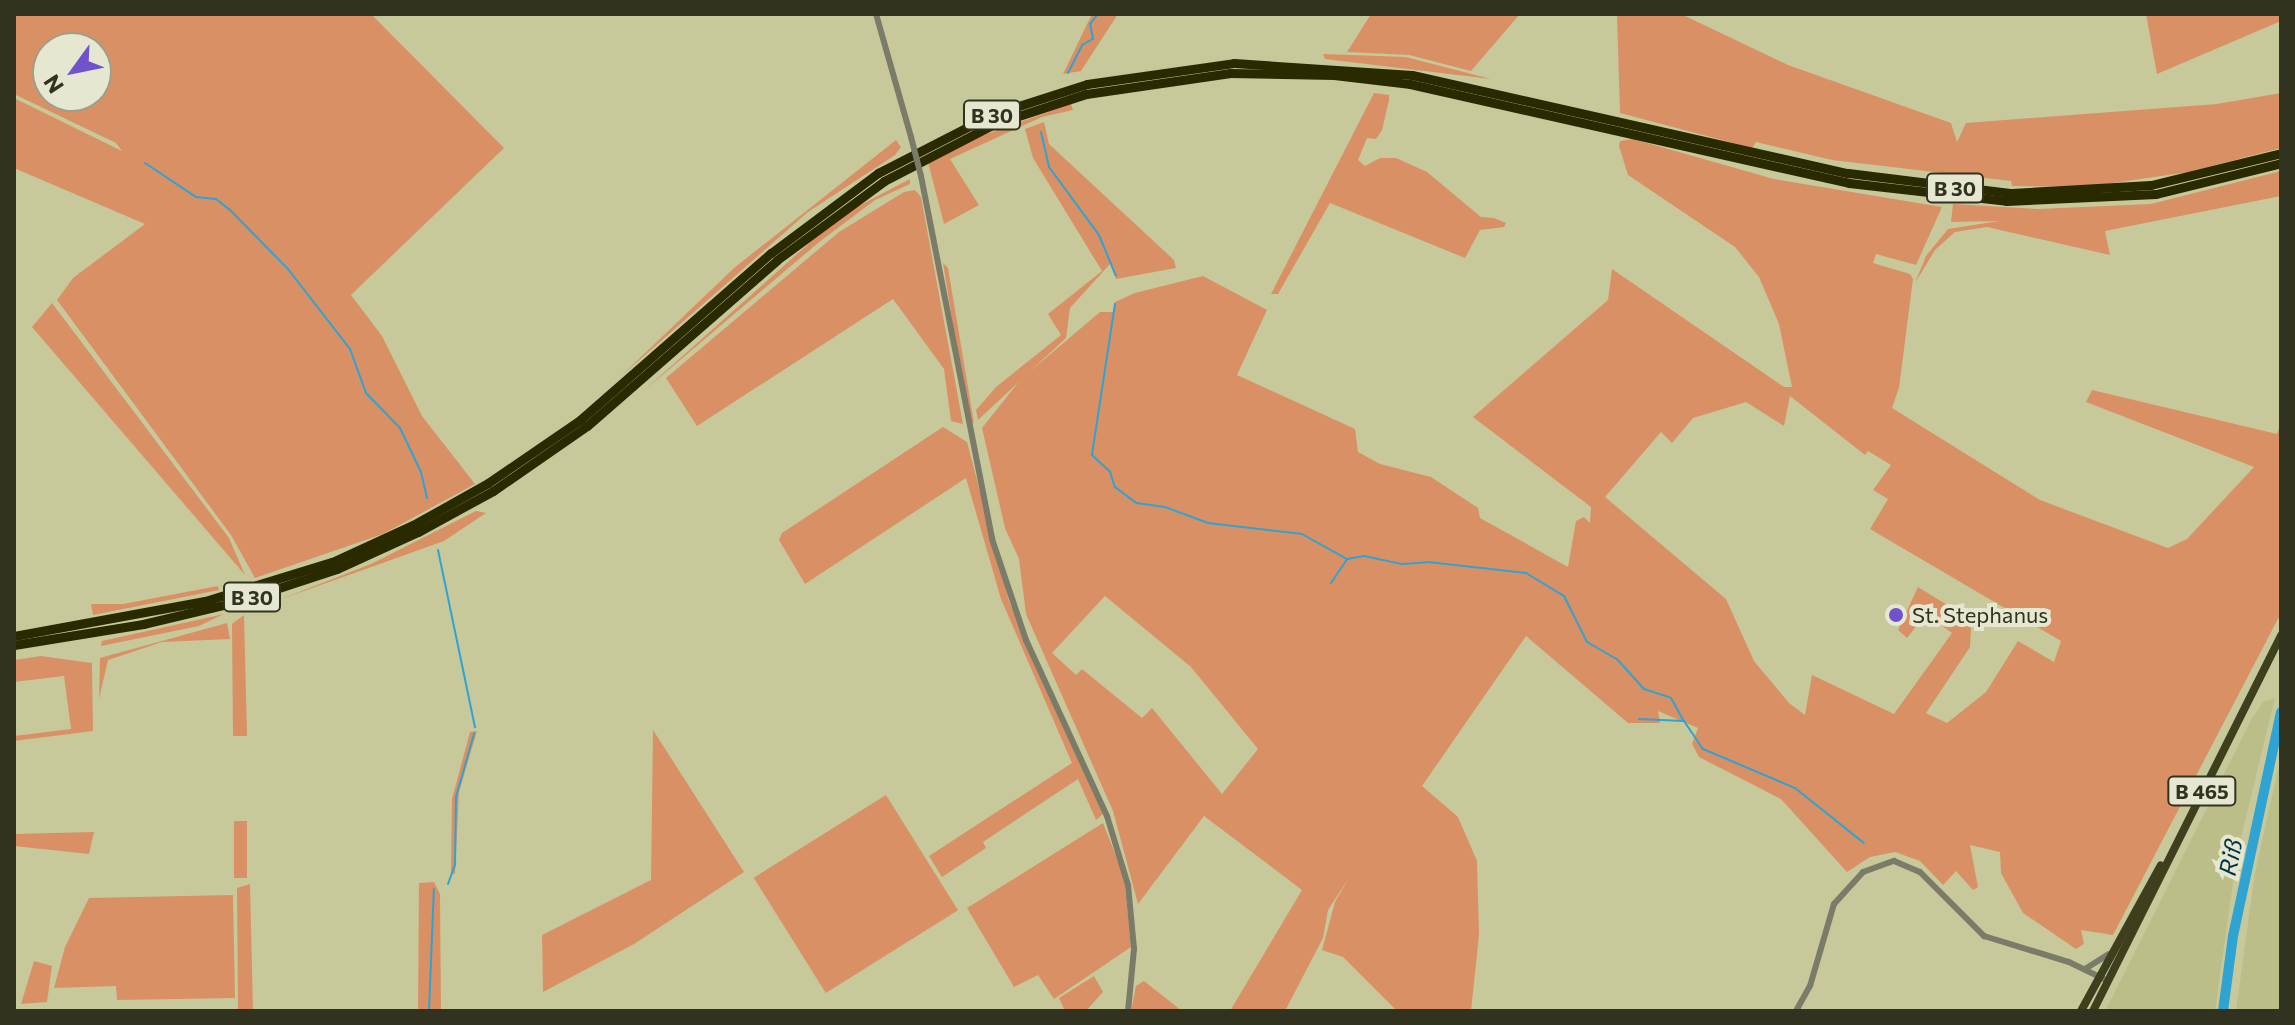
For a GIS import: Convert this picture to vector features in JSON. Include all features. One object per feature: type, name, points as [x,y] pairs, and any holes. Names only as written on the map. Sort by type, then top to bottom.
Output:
[{"type":"highway","name":"B 30","points":[[14,645],[143,624],[272,592],[379,551],[473,498],[587,426],[834,214],[925,156],[1032,109],[1140,83],[1277,72],[1410,84],[1607,121],[1849,183],[2006,201],[2143,195],[2281,163]]},
{"type":"highway","name":"B 30","points":[[1631,127],[1848,173],[2012,193],[2090,192],[2168,183],[2281,153]]},
{"type":"highway","name":"B 30","points":[[14,636],[141,615],[259,586],[376,543],[473,498]]},
{"type":"main road","name":"B 465","points":[[2093,1011],[2166,858],[2281,635]]},
{"type":"main road","name":"B 465","points":[[2081,1011],[2109,954],[2166,858]]},
{"type":"street","points":[[876,14],[921,176],[974,469],[999,563],[1036,664],[1107,816],[1133,911],[1128,1011]]},
{"type":"street","points":[[1796,1011],[1810,986],[1834,904],[1863,872],[1885,862],[1920,872],[1984,936],[2085,969],[2108,981]]},
{"type":"street","points":[[2085,969],[2109,954]]},
{"type":"shaded area","points":[[14,14],[371,14],[504,148],[351,295],[382,336],[422,416],[475,484],[383,534],[255,578],[231,535],[57,300],[73,278],[145,224],[14,168],[14,98],[32,107],[32,112],[43,112],[122,151],[116,143],[51,112],[112,112],[112,32],[32,32],[32,103],[16,95]]},
{"type":"shaded area","points":[[1092,14],[1118,14],[1081,71],[1063,74]]},
{"type":"shaded area","points":[[1371,14],[1520,14],[1471,71],[1409,55],[1347,52]]},
{"type":"shaded area","points":[[1617,14],[1681,14],[1788,65],[1951,123],[1957,142],[1966,123],[2217,104],[2281,93],[2281,148],[2189,172],[2085,187],[2012,186],[2011,181],[1832,160],[1756,142],[1752,148],[1620,113]]},
{"type":"shaded area","points":[[2146,14],[2281,14],[2281,21],[2157,74]]},
{"type":"shaded area","points":[[1323,54],[1406,57],[1491,79],[1325,59]]},
{"type":"shaded area","points":[[1374,93],[1389,95],[1382,130],[1376,139],[1367,138],[1358,160],[1365,166],[1380,158],[1396,158],[1427,172],[1481,217],[1506,223],[1504,227],[1480,230],[1465,258],[1330,203],[1278,294],[1271,294]]},
{"type":"shaded area","points":[[1071,104],[1073,110],[1042,117],[950,159],[979,205],[944,224],[928,162],[978,137]]},
{"type":"shaded area","points":[[1044,122],[1049,144],[1174,260],[1176,268],[1116,279],[1105,251],[1110,264],[1070,308],[1066,338],[978,420],[976,410],[996,387],[1061,335],[1048,314],[1102,271],[1033,158],[1025,129]]},
{"type":"shaded area","points":[[1633,139],[1774,179],[1942,207],[1916,265],[1876,254],[1873,263],[1910,274],[1913,279],[1899,388],[1892,408],[2040,500],[2168,548],[2187,539],[2254,467],[2086,402],[2092,390],[2277,434],[2281,423],[2281,613],[2113,935],[2081,930],[2084,944],[2076,949],[2023,913],[2001,873],[2000,852],[1970,845],[1978,887],[1973,890],[1956,871],[1943,885],[1920,861],[1895,852],[1870,857],[1847,872],[1781,799],[1699,757],[1692,744],[1698,728],[1658,711],[1660,723],[1628,723],[1526,636],[1422,786],[1458,817],[1477,861],[1479,935],[1471,1011],[1397,1011],[1343,957],[1322,950],[1335,902],[1349,878],[1328,910],[1323,938],[1285,1011],[1230,1011],[1302,890],[1204,816],[1138,904],[1113,811],[1026,614],[1019,559],[1005,528],[982,428],[1021,379],[1100,312],[1114,312],[1115,302],[1135,293],[1203,276],[1267,310],[1237,375],[1355,429],[1358,452],[1380,464],[1431,477],[1478,508],[1480,518],[1568,567],[1576,521],[1584,517],[1590,523],[1591,507],[1473,417],[1608,300],[1612,269],[1784,387],[1792,387],[1779,324],[1759,277],[1735,247],[1628,175],[1620,141]],"holes":[[[1790,396],[1865,455],[1868,451],[1891,465],[1873,490],[1888,499],[1870,529],[2061,641],[2054,662],[2018,641],[1986,692],[1947,723],[1926,713],[1970,647],[1971,628],[1957,611],[1918,587],[1898,630],[1907,638],[1926,614],[1952,633],[1894,714],[1812,675],[1805,715],[1789,703],[1754,661],[1726,599],[1605,497],[1661,432],[1672,443],[1693,418],[1746,402],[1784,426]],[[1105,596],[1191,667],[1258,749],[1222,794],[1152,708],[1142,718],[1082,669],[1076,675],[1052,653]]]},
{"type":"shaded area","points":[[896,140],[901,147],[895,155],[808,212],[620,377],[734,268]]},
{"type":"shaded area","points":[[2281,171],[2281,196],[2105,231],[2110,255],[1987,227],[1955,232],[1935,250],[1915,283],[1926,256],[1948,229],[1999,221],[1951,222],[1953,204],[2038,209],[2151,204]]},
{"type":"shaded area","points":[[910,179],[910,184],[875,200],[818,243],[640,394],[815,238],[849,211]]},
{"type":"shaded area","points":[[915,190],[921,197],[963,424],[951,421],[944,369],[893,299],[697,426],[666,378],[839,232],[904,192]]},
{"type":"shaded area","points":[[943,263],[948,268],[974,423],[969,422]]},
{"type":"shaded area","points":[[52,303],[229,538],[245,575],[32,327]]},
{"type":"shaded area","points":[[943,427],[967,442],[1009,601],[1103,814],[1096,820],[1078,779],[983,842],[986,848],[942,877],[929,856],[1072,763],[1001,599],[966,478],[805,584],[779,540],[782,533]]},
{"type":"shaded area","points":[[476,511],[486,513],[444,541],[276,601],[371,564]]},
{"type":"shaded area","points":[[218,586],[219,590],[93,615],[91,604],[123,604]]},
{"type":"shaded area","points":[[224,614],[199,626],[101,646],[102,641]]},
{"type":"shaded area","points":[[244,615],[247,736],[233,736],[232,624]]},
{"type":"shaded area","points":[[227,623],[230,639],[162,642],[108,660],[99,699],[100,658]]},
{"type":"shaded area","points":[[41,656],[92,663],[93,731],[14,741],[14,736],[71,729],[64,676],[14,682],[14,660]]},
{"type":"shaded area","points":[[2275,698],[2237,854],[2215,1011],[2105,1011],[2251,720],[2263,702]]},
{"type":"shaded area","points":[[653,730],[744,872],[634,944],[543,992],[542,935],[651,880]]},
{"type":"shaded area","points":[[477,731],[459,792],[455,874],[451,873],[452,799],[470,732]]},
{"type":"shaded area","points":[[2281,756],[2281,1011],[2236,1011],[2254,878]]},
{"type":"shaded area","points":[[886,795],[958,910],[826,993],[754,878]]},
{"type":"shaded area","points":[[234,821],[247,821],[247,878],[234,878]]},
{"type":"shaded area","points":[[1103,823],[1124,876],[1131,947],[1054,999],[1038,975],[1014,987],[967,908]]},
{"type":"shaded area","points":[[94,832],[89,854],[14,846],[14,834]]},
{"type":"shaded area","points":[[434,882],[440,894],[441,1011],[418,1011],[419,883]]},
{"type":"shaded area","points":[[250,884],[253,1011],[238,1011],[237,888]]},
{"type":"shaded area","points":[[233,895],[235,998],[117,1000],[116,986],[54,988],[65,947],[89,898]]},
{"type":"shaded area","points":[[34,961],[52,966],[47,1002],[21,1004]]},
{"type":"shaded area","points":[[1094,976],[1103,992],[1086,1011],[1065,1011],[1059,998]]},
{"type":"shaded area","points":[[1144,981],[1182,1011],[1131,1011],[1136,986]]},
{"type":"waterway","points":[[1068,73],[1082,45],[1093,39],[1090,24],[1098,14]]},
{"type":"waterway","points":[[1041,132],[1049,167],[1099,235],[1116,276]]},
{"type":"waterway","points":[[145,163],[196,197],[216,199],[288,269],[350,349],[366,393],[400,428],[421,472],[427,498]]},
{"type":"waterway","points":[[1115,304],[1092,455],[1110,472],[1115,487],[1136,503],[1165,507],[1208,523],[1302,534],[1347,559]]},
{"type":"waterway","points":[[438,550],[475,727]]},
{"type":"waterway","points":[[1331,583],[1347,559],[1364,556],[1402,564],[1428,562],[1526,573],[1564,596],[1587,642],[1617,659],[1644,689],[1671,698],[1684,721]]},
{"type":"waterway","name":"Riß","points":[[2223,1011],[2233,936],[2281,712]]},
{"type":"waterway","points":[[1639,719],[1684,721],[1703,749],[1795,788],[1864,843]]},
{"type":"waterway","points":[[448,884],[455,865],[456,797],[474,734]]},
{"type":"waterway","name":"Riß","points":[[2273,739],[2281,745]]},
{"type":"waterway","points":[[429,1011],[434,889]]},
{"type":"place","name":"St. Stephanus","points":[[1896,615]]}]
